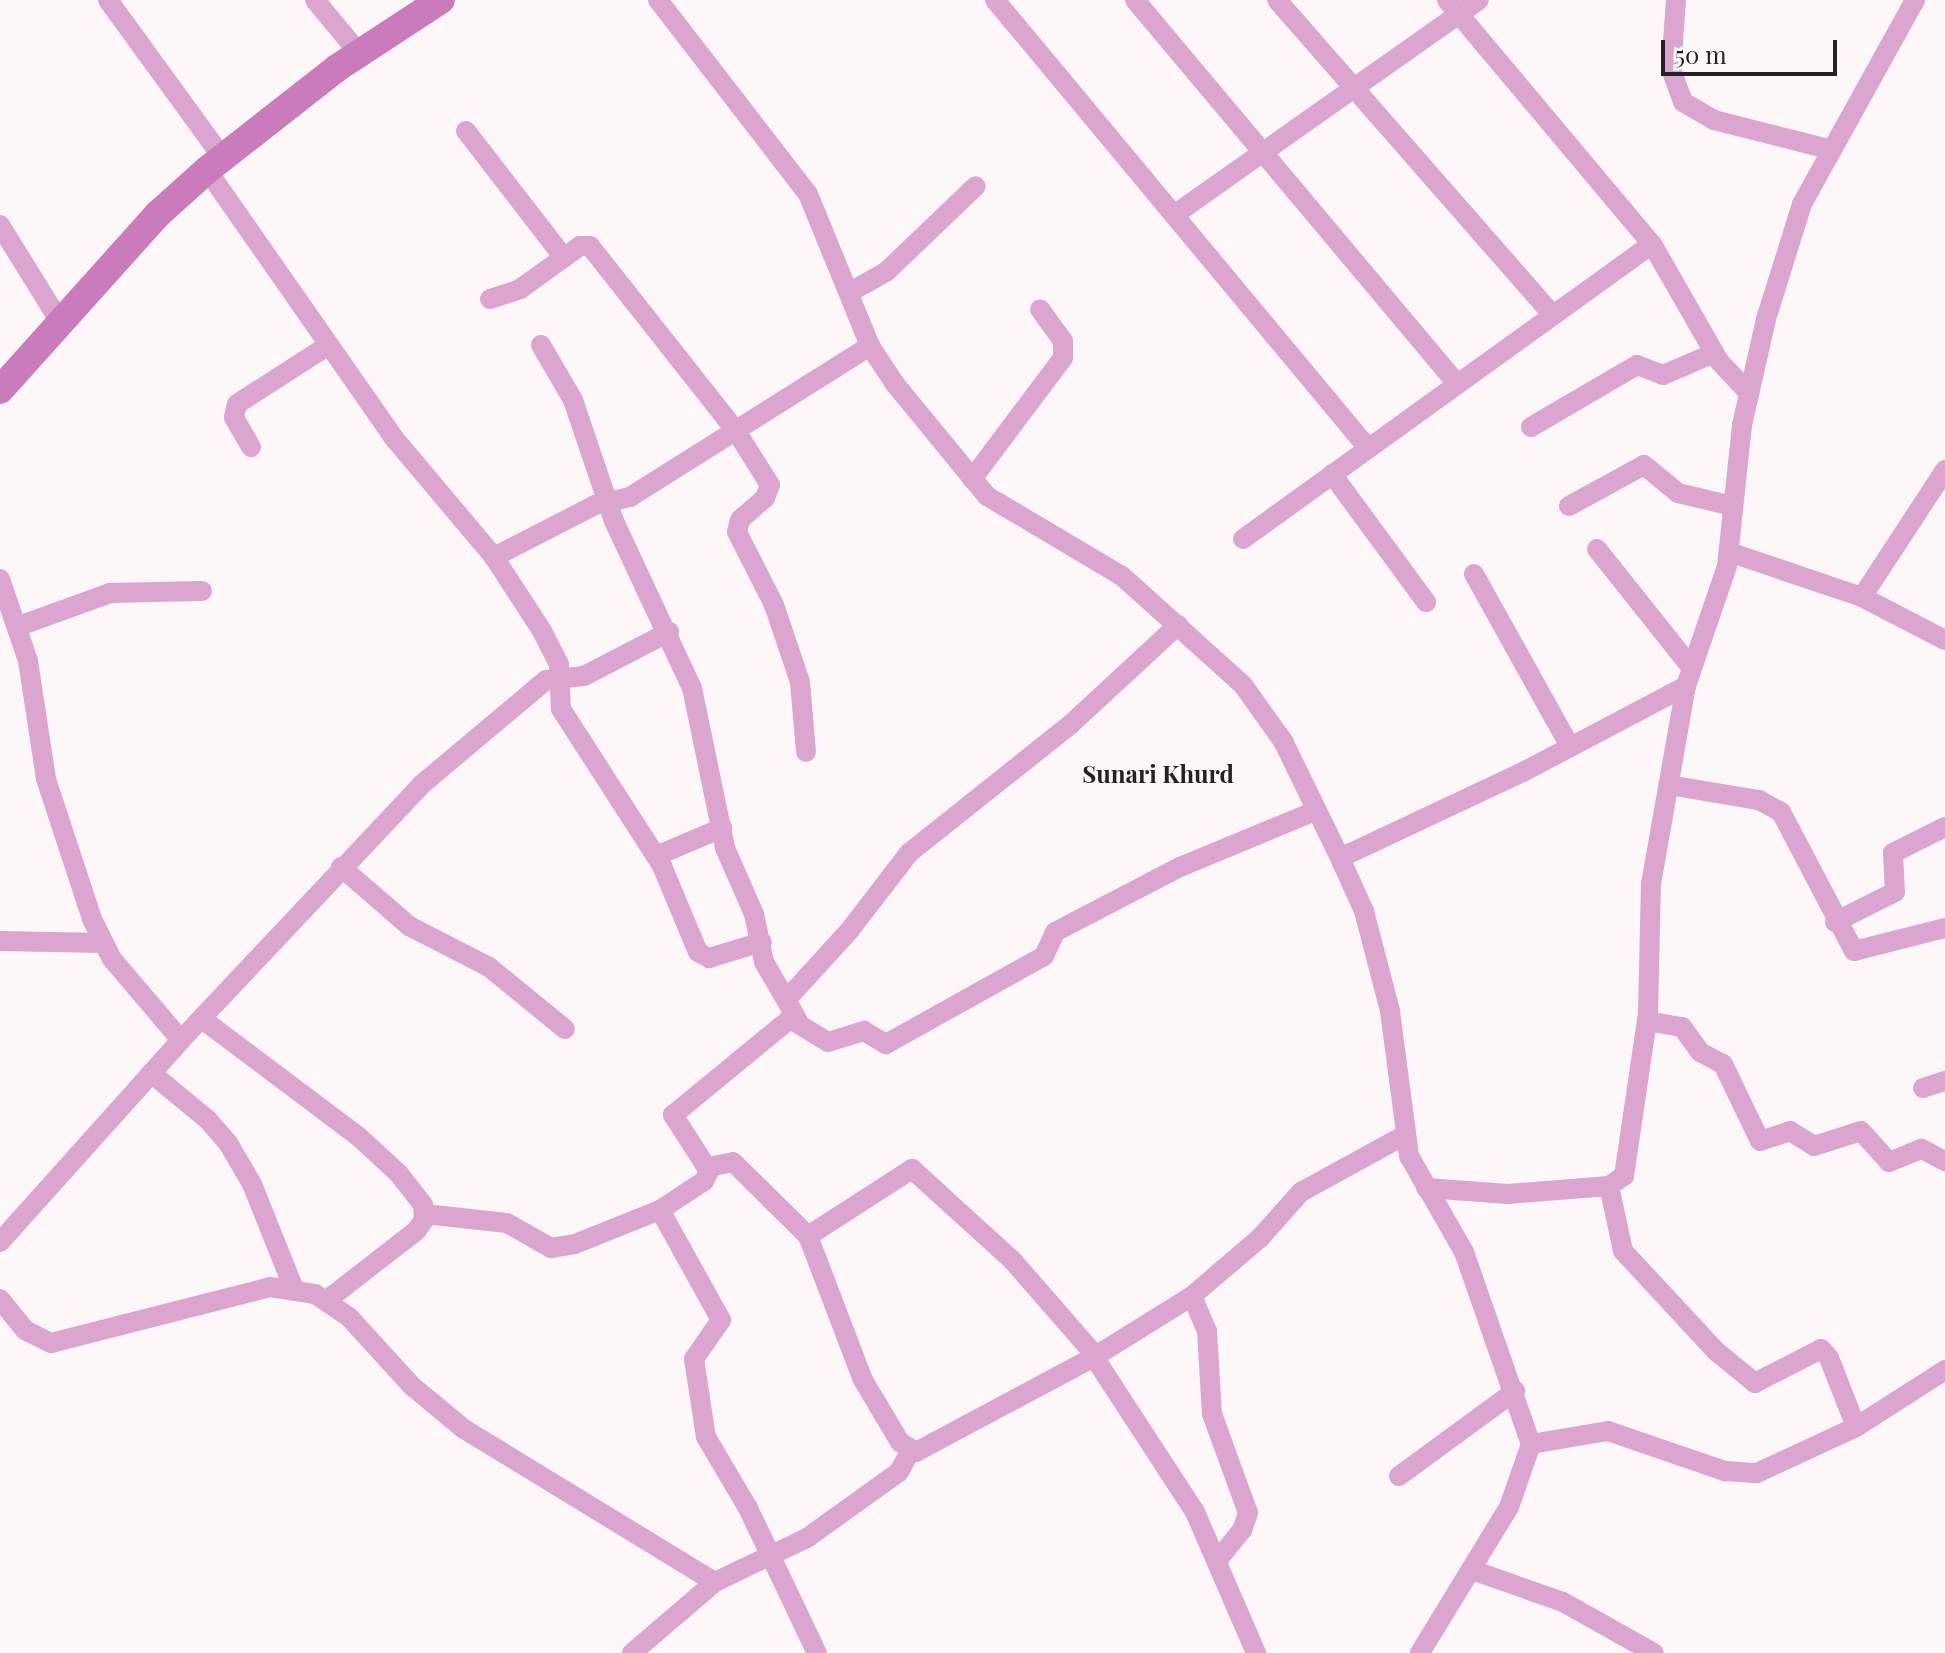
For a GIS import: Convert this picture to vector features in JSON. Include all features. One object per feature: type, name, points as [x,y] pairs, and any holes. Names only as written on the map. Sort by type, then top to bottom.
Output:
[{"type":"street","points":[[108,0],[327,346],[413,463],[494,557],[554,650],[564,715],[656,856],[702,956],[762,942]]},
{"type":"street","points":[[315,0],[359,53]]},
{"type":"street","points":[[0,390],[59,320],[214,163],[359,53],[441,0]]},
{"type":"street","points":[[658,0],[793,170],[826,229],[870,346],[972,479],[1024,521],[1106,565],[1178,625],[1260,706],[1283,741],[1340,858],[1364,911],[1390,1011],[1405,1135],[1426,1188],[1464,1252],[1531,1444],[1515,1493],[1420,1653]]},
{"type":"street","points":[[995,0],[1367,447]]},
{"type":"street","points":[[1135,0],[1258,153],[1456,382]]},
{"type":"street","points":[[1277,0],[1552,314]]},
{"type":"street","points":[[1174,215],[1351,88],[1453,7],[1479,0]]},
{"type":"street","points":[[1676,0],[1671,69],[1683,102],[1714,120],[1829,149]]},
{"type":"street","points":[[1426,1188],[1508,1194],[1609,1186],[1624,1176],[1647,1021],[1647,914],[1689,677],[1729,552],[1732,506],[1749,393],[1791,234],[1829,149],[1915,0]]},
{"type":"street","points":[[1453,7],[1652,244],[1714,353],[1749,393]]},
{"type":"street","points":[[466,131],[564,258]]},
{"type":"street","points":[[850,292],[886,272],[976,186]]},
{"type":"street","points":[[0,225],[59,320]]},
{"type":"street","points":[[1243,539],[1456,382],[1652,244]]},
{"type":"street","points":[[490,299],[520,289],[585,245],[594,249],[736,431],[770,485],[765,498],[740,520],[737,532],[774,605],[800,682],[806,752]]},
{"type":"street","points":[[972,479],[1063,358],[1063,341],[1040,309]]},
{"type":"street","points":[[541,345],[580,416],[607,502],[669,632],[704,724],[722,828],[762,942],[764,962],[797,1019],[824,1041],[864,1031],[886,1044],[1044,956],[1055,932],[1180,867],[1315,811]]},
{"type":"street","points":[[251,447],[234,417],[237,404],[327,346]]},
{"type":"street","points":[[494,557],[607,502],[630,497],[870,346]]},
{"type":"street","points":[[1531,427],[1637,365],[1663,375],[1714,353]]},
{"type":"street","points":[[1569,506],[1644,465],[1678,493],[1732,506]]},
{"type":"street","points":[[1862,597],[1945,470]]},
{"type":"street","points":[[1332,474],[1426,602]]},
{"type":"street","points":[[1597,549],[1689,677]]},
{"type":"street","points":[[1729,552],[1862,597],[1945,640]]},
{"type":"street","points":[[1474,574],[1569,745]]},
{"type":"street","points":[[0,579],[19,626],[46,779],[102,943],[181,1040]]},
{"type":"street","points":[[19,626],[110,593],[202,591]]},
{"type":"street","points":[[787,999],[849,931],[909,853],[1071,724],[1178,625]]},
{"type":"street","points":[[0,1242],[341,867],[464,747],[542,684],[559,677],[584,676],[669,632]]},
{"type":"street","points":[[1340,858],[1523,772],[1689,677]]},
{"type":"street","points":[[1669,785],[1759,800],[1781,812],[1847,946],[1858,952],[1945,928]]},
{"type":"street","points":[[1835,922],[1895,892],[1893,853],[1945,827]]},
{"type":"street","points":[[656,856],[722,828]]},
{"type":"street","points":[[341,867],[409,926],[489,967],[565,1029]]},
{"type":"street","points":[[0,941],[102,943]]},
{"type":"street","points":[[202,1019],[359,1137],[399,1174],[425,1214]]},
{"type":"street","points":[[425,1214],[507,1223],[551,1248],[575,1244],[660,1210],[704,1181],[708,1167],[673,1115],[797,1019]]},
{"type":"street","points":[[1647,1021],[1682,1027],[1700,1052],[1723,1064],[1760,1141],[1790,1131],[1810,1146],[1861,1131],[1889,1162],[1922,1149],[1945,1161]]},
{"type":"street","points":[[151,1073],[228,1143],[252,1184],[294,1289]]},
{"type":"street","points":[[1923,1088],[1945,1081]]},
{"type":"street","points":[[708,1167],[733,1162],[808,1236],[863,1380],[900,1442],[911,1450],[922,1450],[1095,1357],[1192,1296],[1260,1238],[1301,1192],[1405,1135]]},
{"type":"street","points":[[808,1236],[900,1172],[912,1169],[1013,1261],[1095,1357],[1173,1472],[1218,1560],[1256,1653]]},
{"type":"street","points":[[1609,1186],[1623,1251],[1717,1352],[1755,1383],[1821,1349],[1829,1358],[1856,1427]]},
{"type":"street","points":[[660,1210],[721,1320],[694,1359],[699,1414],[711,1448],[748,1508],[769,1559],[817,1653]]},
{"type":"street","points":[[327,1300],[416,1231],[425,1214]]},
{"type":"street","points":[[0,1299],[25,1330],[51,1343],[210,1299],[270,1287],[294,1289],[327,1300],[412,1386],[464,1429],[715,1582]]},
{"type":"street","points":[[1192,1296],[1207,1331],[1212,1414],[1248,1513],[1242,1530],[1218,1560]]},
{"type":"street","points":[[1531,1444],[1608,1431],[1725,1471],[1750,1474],[1770,1469],[1856,1427],[1945,1370]]},
{"type":"street","points":[[1399,1476],[1515,1391]]},
{"type":"street","points":[[632,1653],[715,1582],[769,1559],[899,1472],[911,1450]]},
{"type":"street","points":[[1472,1570],[1563,1602],[1654,1653]]},
{"type":"district","name":"Sunari Khurd","points":[[1158,774]]}]
